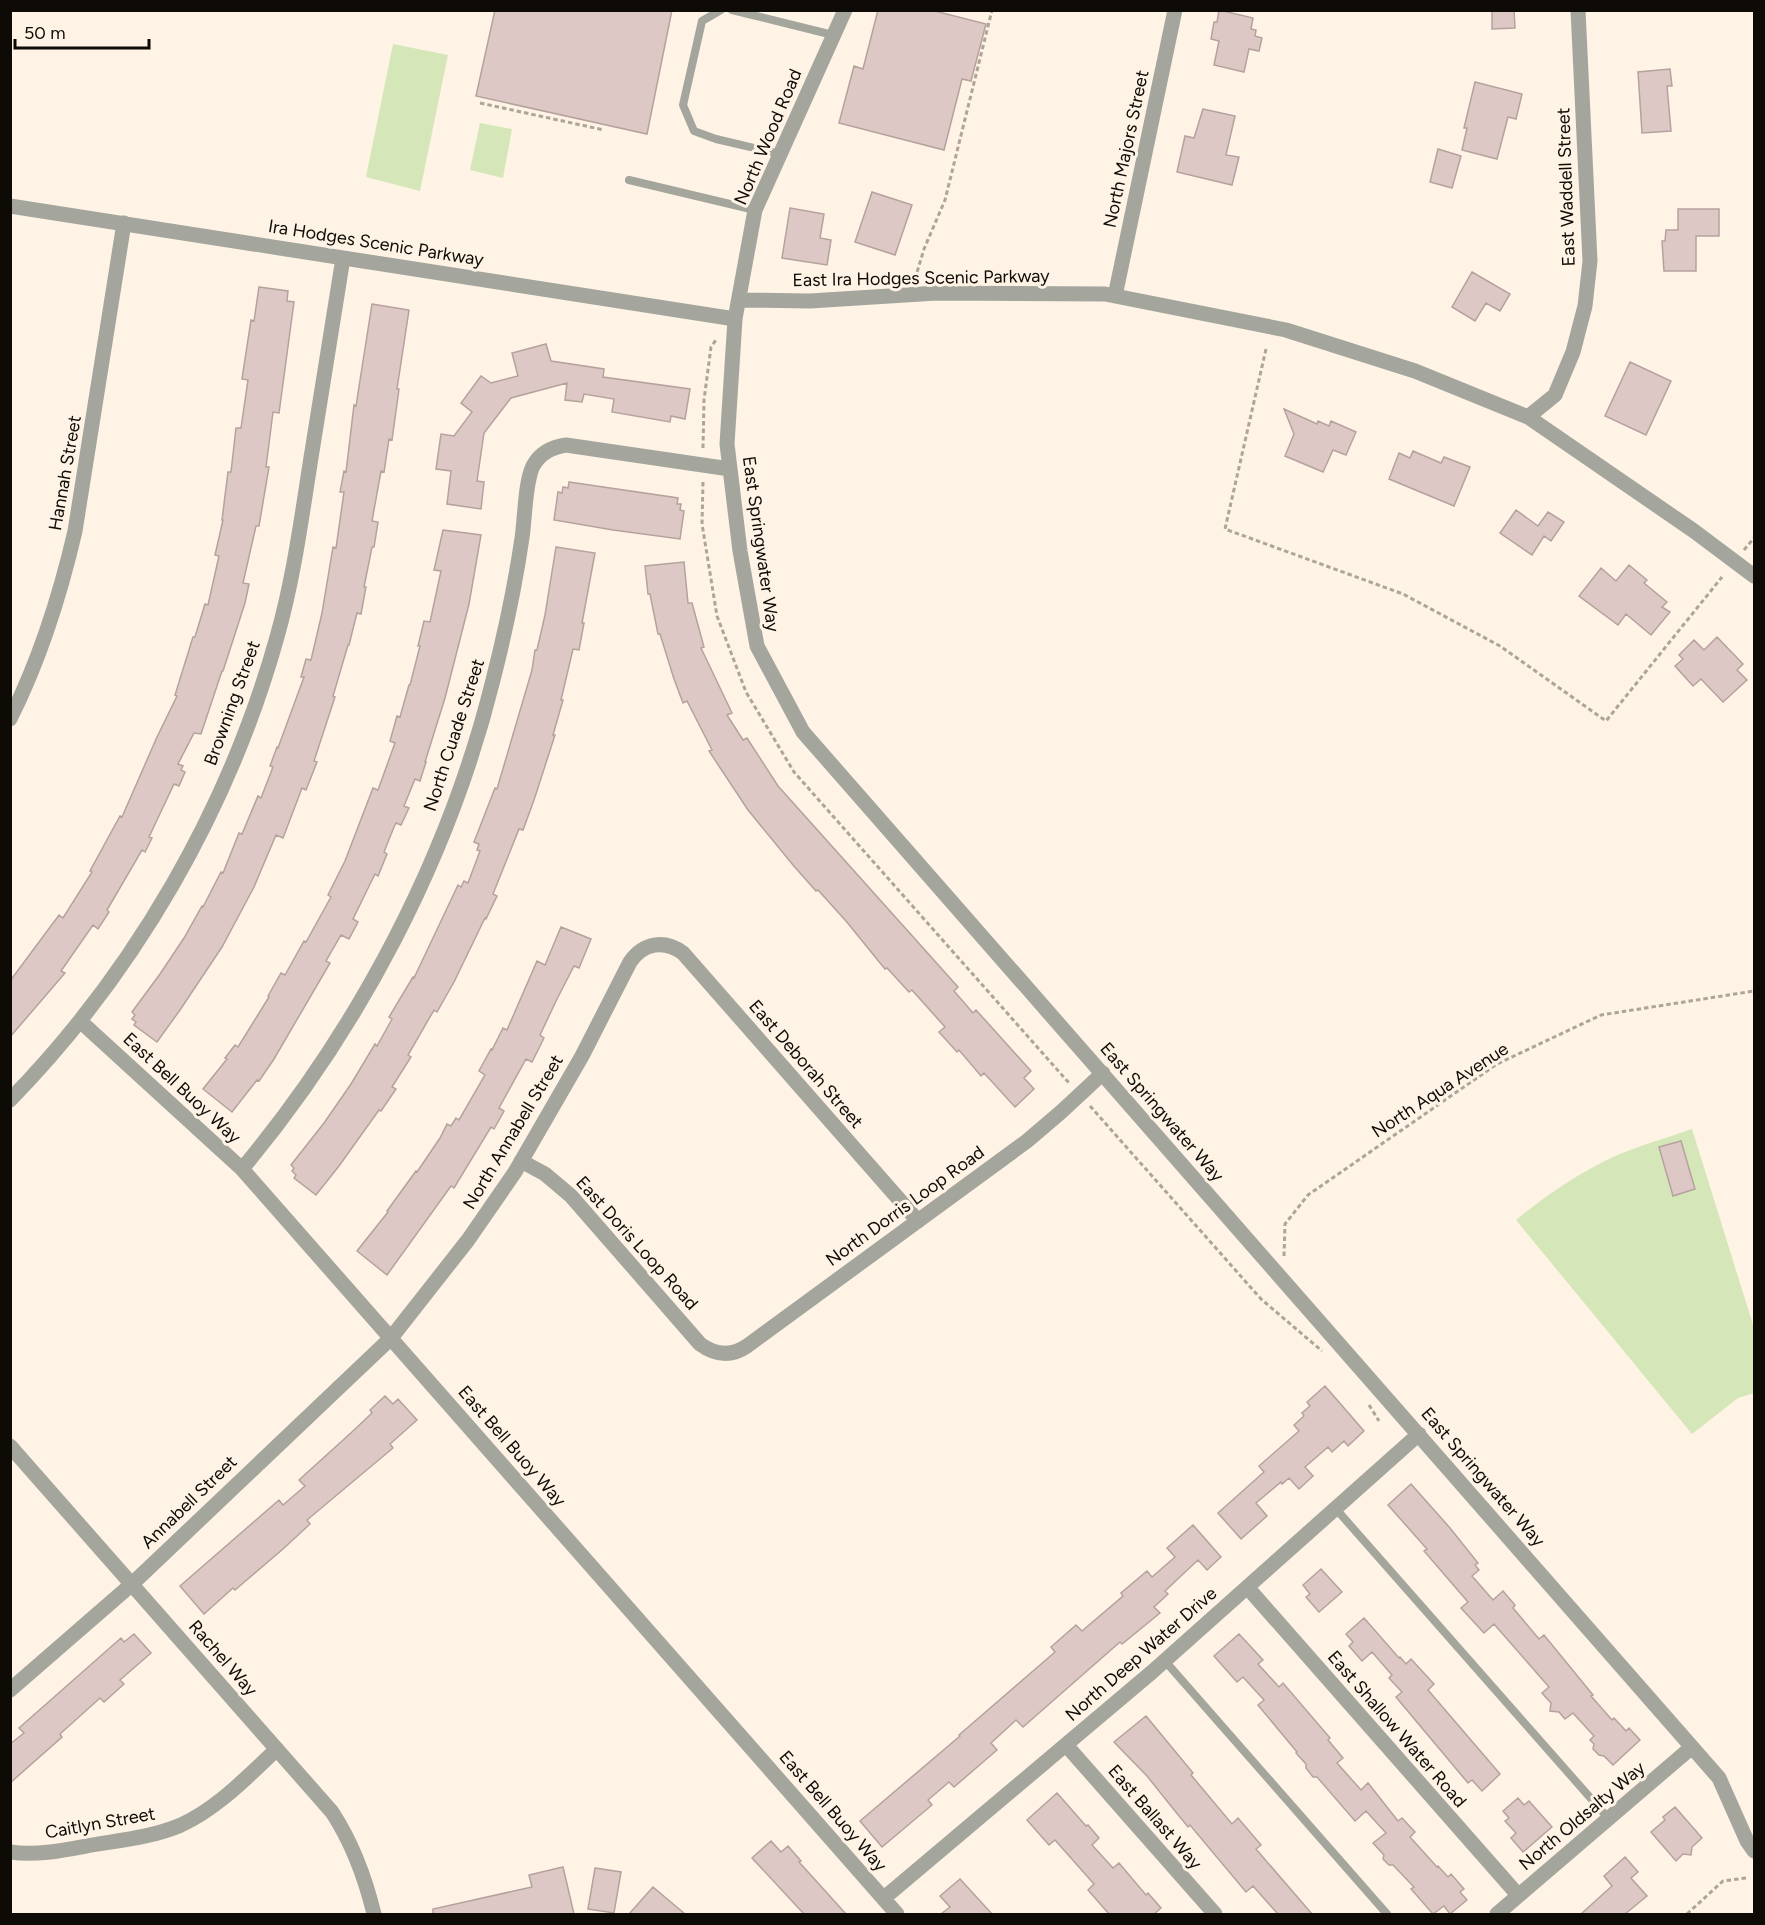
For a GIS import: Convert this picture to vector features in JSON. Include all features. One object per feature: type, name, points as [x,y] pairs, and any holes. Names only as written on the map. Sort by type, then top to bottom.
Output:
[{"type":"street","name":"North Wood Road","points":[[735,319],[755,210],[845,10]]},
{"type":"street","name":"North Majors Street","points":[[1115,296],[1175,10]]},
{"type":"street","name":"East Waddell Street","points":[[1528,417],[1555,395],[1574,352],[1585,306],[1590,261],[1578,10]]},
{"type":"street","name":"Ira Hodges Scenic Parkway","points":[[10,206],[735,319]]},
{"type":"street","name":"Hannah Street","points":[[10,719],[44,642],[75,531],[124,223]]},
{"type":"street","name":"Browning Street","points":[[10,1100],[38,1072],[80,1021],[131,951],[180,869],[223,785],[254,709],[277,637],[293,567],[343,258]]},
{"type":"street","name":"East Ira Hodges Scenic Parkway","points":[[739,300],[810,301],[937,293],[1105,294],[1286,330],[1415,371],[1528,417],[1694,531],[1755,576]]},
{"type":"street","name":"East Springwater Way","points":[[735,319],[727,444],[740,551],[757,646],[803,732],[1719,1778],[1748,1841],[1755,1851]]},
{"type":"street","name":"North Cuade Street","points":[[242,1169],[294,1104],[337,1040],[405,916],[441,836],[467,767],[491,688],[513,592],[530,477],[537,460],[550,449],[566,445],[730,469]]},
{"type":"street","name":"North Annabell Street","points":[[390,1338],[491,1209],[582,1056],[630,962],[641,949],[658,944]]},
{"type":"street","name":"East Deborah Street","points":[[658,944],[675,947],[683,953],[918,1221]]},
{"type":"street","name":"East Bell Buoy Way","points":[[80,1021],[242,1169],[897,1914]]},
{"type":"street","name":"North Dorris Loop Road","points":[[720,1354],[734,1353],[747,1346],[918,1221],[1027,1141],[1103,1073]]},
{"type":"street","name":"East Doris Loop Road","points":[[521,1161],[545,1174],[571,1196],[700,1344],[720,1354]]},
{"type":"street","name":"Annabell Street","points":[[10,1690],[132,1584],[390,1338]]},
{"type":"street","name":"North Deep Water Drive","points":[[884,1898],[1165,1661],[1419,1434]]},
{"type":"street","name":"Rachel Way","points":[[10,1446],[321,1798],[342,1827],[362,1869],[374,1914]]},
{"type":"street","name":"East Shallow Water Road","points":[[1248,1588],[1518,1895]]},
{"type":"street","name":"East Ballast Way","points":[[1066,1745],[1215,1914]]},
{"type":"street","name":"North Oldsalty Way","points":[[1497,1914],[1692,1747]]},
{"type":"street","name":"Caitlyn Street","points":[[10,1852],[48,1853],[165,1831],[212,1806],[277,1749]]},
{"type":"lane","points":[[721,10],[702,21],[683,105],[694,131],[716,139],[780,154]]},
{"type":"lane","points":[[732,10],[833,36]]},
{"type":"lane","points":[[629,180],[755,210]]},
{"type":"lane","points":[[1336,1509],[1609,1819]]},
{"type":"lane","points":[[1165,1661],[1387,1914]]},
{"type":"path","points":[[912,288],[924,249],[945,200],[992,10]]},
{"type":"path","points":[[480,103],[604,130]]},
{"type":"path","points":[[1266,348],[1225,529],[1403,594],[1500,646],[1606,721],[1722,577]]},
{"type":"path","points":[[1742,553],[1755,538]]},
{"type":"path","name":"North Aqua Avenue","points":[[1284,1279],[1285,1224],[1308,1195],[1497,1064],[1601,1016],[1755,991]]},
{"type":"path","points":[[1687,1914],[1723,1881],[1746,1878]]},
{"type":"green space","points":[[393,44],[448,55],[420,191],[366,177]]},
{"type":"green space","points":[[480,123],[512,129],[503,178],[470,170]]},
{"type":"green space","points":[[1692,1129],[1754,1328],[1754,1393],[1738,1398],[1692,1434],[1516,1220],[1539,1202],[1600,1163],[1632,1149]]},
{"type":"building","points":[[495,10],[672,10],[647,134],[476,96]]},
{"type":"building","points":[[878,10],[931,10],[986,24],[971,81],[962,79],[944,150],[839,123],[854,66],[863,69]]},
{"type":"building","points":[[1219,10],[1253,18],[1251,29],[1256,30],[1255,36],[1262,38],[1259,51],[1249,49],[1244,72],[1214,65],[1219,41],[1211,39]]},
{"type":"building","points":[[1492,10],[1514,10],[1515,28],[1492,29]]},
{"type":"building","points":[[1670,69],[1672,86],[1667,86],[1671,131],[1642,133],[1638,72]]},
{"type":"building","points":[[1475,82],[1522,94],[1516,119],[1508,117],[1497,159],[1462,150],[1467,128],[1464,128]]},
{"type":"building","points":[[1203,109],[1235,116],[1226,155],[1239,157],[1232,185],[1177,172],[1185,136],[1194,138]]},
{"type":"building","points":[[1438,149],[1461,156],[1452,188],[1430,182]]},
{"type":"building","points":[[872,192],[912,205],[895,255],[855,242]]},
{"type":"building","points":[[790,208],[824,214],[820,238],[831,240],[827,265],[782,258]]},
{"type":"building","points":[[1678,209],[1719,209],[1719,236],[1696,236],[1696,271],[1664,271],[1662,241],[1665,241],[1666,230],[1678,230]]},
{"type":"building","points":[[1472,272],[1510,294],[1500,311],[1486,303],[1475,321],[1452,307]]},
{"type":"building","points":[[259,287],[288,291],[287,301],[294,302],[279,413],[273,412],[266,467],[269,467],[259,526],[256,526],[243,583],[249,584],[223,671],[201,734],[194,733],[178,764],[183,766],[181,770],[185,772],[179,786],[174,784],[149,837],[152,838],[145,852],[142,850],[98,929],[93,925],[61,971],[65,973],[10,1037],[10,981],[59,915],[63,918],[92,872],[90,871],[120,816],[122,817],[177,696],[175,695],[193,637],[195,637],[205,604],[208,605],[219,556],[215,555],[223,520],[228,472],[231,472],[236,428],[241,428],[248,380],[242,379],[251,320],[254,321]]},
{"type":"building","points":[[372,304],[409,310],[392,440],[389,439],[384,472],[381,471],[372,521],[378,522],[364,587],[366,587],[361,614],[357,613],[333,696],[335,697],[314,761],[317,762],[306,790],[302,788],[283,838],[276,835],[254,887],[222,947],[157,1042],[134,1025],[136,1022],[132,1019],[135,1015],[132,1012],[184,938],[221,872],[223,873],[239,833],[242,834],[258,796],[261,798],[273,767],[270,766],[304,677],[301,677],[306,659],[311,660],[322,613],[333,547],[336,548],[344,492],[340,492],[344,471],[346,472],[354,405],[356,406]]},
{"type":"building","points":[[546,344],[551,361],[604,369],[603,377],[690,389],[685,419],[671,416],[670,422],[612,412],[614,399],[584,394],[582,402],[565,400],[567,383],[511,398],[484,433],[477,481],[484,482],[481,509],[447,504],[451,471],[436,469],[441,434],[454,436],[472,412],[461,403],[481,376],[491,383],[518,376],[512,353]]},
{"type":"building","points":[[1630,362],[1671,381],[1646,435],[1605,416]]},
{"type":"building","points":[[1284,409],[1317,424],[1318,421],[1329,426],[1331,421],[1356,432],[1346,455],[1333,450],[1323,472],[1285,456],[1294,434]]},
{"type":"building","points":[[1413,451],[1441,463],[1444,457],[1470,467],[1454,506],[1389,479],[1399,453],[1410,458]]},
{"type":"building","points":[[569,482],[678,498],[677,504],[681,504],[680,510],[684,511],[680,539],[554,520],[558,492],[562,493],[563,487],[568,488]]},
{"type":"building","points":[[1516,510],[1538,526],[1548,512],[1564,522],[1551,541],[1544,536],[1532,555],[1500,533]]},
{"type":"building","points":[[443,530],[481,535],[469,604],[445,698],[420,781],[415,779],[404,806],[409,808],[401,825],[396,823],[394,827],[378,876],[375,874],[353,919],[358,922],[349,939],[341,935],[326,961],[330,963],[274,1059],[259,1081],[257,1080],[232,1112],[203,1089],[235,1045],[238,1047],[281,973],[285,975],[304,941],[306,942],[331,897],[328,895],[345,861],[373,788],[378,790],[395,743],[390,741],[397,716],[400,717],[410,685],[424,621],[430,622],[441,571],[434,570]]},
{"type":"building","points":[[556,547],[595,553],[579,650],[573,649],[561,700],[563,700],[553,735],[555,735],[523,830],[519,829],[493,894],[497,896],[486,919],[437,1012],[434,1010],[408,1055],[411,1057],[392,1087],[396,1089],[316,1195],[294,1178],[296,1175],[291,1165],[324,1123],[375,1044],[377,1046],[392,1019],[389,1017],[414,978],[458,885],[461,887],[464,881],[468,883],[480,851],[477,850],[479,844],[474,842],[495,788],[497,789],[532,670],[545,615]]},
{"type":"building","points":[[684,562],[688,603],[692,603],[704,647],[701,648],[732,713],[727,715],[743,740],[747,738],[778,786],[958,987],[954,991],[973,1013],[976,1010],[1031,1071],[1024,1078],[1034,1089],[1015,1107],[984,1073],[981,1076],[959,1050],[957,1052],[939,1032],[945,1027],[912,990],[909,992],[887,968],[885,969],[846,921],[793,865],[748,810],[709,751],[712,750],[687,701],[683,703],[660,634],[658,634],[650,594],[648,594],[645,566]]},
{"type":"building","points":[[1629,565],[1647,580],[1644,583],[1667,602],[1662,607],[1670,612],[1651,635],[1626,614],[1618,625],[1579,596],[1601,568],[1616,581]]},
{"type":"building","points":[[1717,637],[1743,664],[1737,670],[1747,680],[1723,702],[1701,679],[1693,686],[1675,666],[1683,659],[1679,655],[1694,640],[1704,650]]},
{"type":"building","points":[[561,927],[591,939],[579,968],[574,966],[557,999],[540,1035],[544,1038],[532,1062],[526,1059],[499,1108],[504,1111],[494,1129],[491,1127],[454,1188],[451,1186],[387,1275],[357,1251],[417,1172],[447,1124],[451,1126],[456,1118],[459,1120],[485,1075],[479,1071],[503,1028],[507,1030],[537,961],[545,965]]},
{"type":"building","points":[[1681,1141],[1695,1189],[1673,1196],[1659,1147]]},
{"type":"building","points":[[1325,1386],[1364,1431],[1348,1446],[1344,1441],[1332,1452],[1328,1447],[1305,1467],[1313,1476],[1299,1489],[1289,1478],[1256,1503],[1267,1516],[1241,1539],[1218,1513],[1264,1472],[1259,1466],[1299,1431],[1294,1425],[1304,1416],[1302,1413],[1310,1406],[1307,1402]]},
{"type":"building","points":[[385,1396],[393,1404],[398,1399],[417,1420],[390,1444],[393,1448],[307,1520],[310,1524],[283,1549],[204,1614],[180,1586],[279,1500],[283,1505],[305,1486],[299,1480],[372,1413],[370,1410]]},
{"type":"building","points":[[1411,1484],[1478,1563],[1475,1565],[1479,1570],[1472,1576],[1493,1600],[1503,1591],[1515,1605],[1513,1608],[1539,1639],[1544,1635],[1612,1720],[1614,1718],[1626,1731],[1629,1728],[1640,1740],[1613,1765],[1593,1749],[1594,1744],[1590,1740],[1594,1736],[1573,1713],[1565,1719],[1559,1712],[1550,1711],[1551,1703],[1542,1693],[1549,1687],[1494,1624],[1484,1633],[1461,1608],[1468,1602],[1424,1551],[1427,1549],[1388,1505]]},
{"type":"building","points":[[1193,1525],[1221,1557],[1207,1570],[1198,1560],[1165,1591],[1168,1594],[1154,1607],[1160,1613],[1122,1644],[1120,1642],[1023,1727],[1016,1720],[991,1743],[997,1750],[954,1787],[949,1782],[928,1800],[932,1805],[882,1847],[860,1821],[1055,1652],[1051,1647],[1076,1625],[1082,1631],[1123,1596],[1121,1593],[1147,1571],[1152,1577],[1175,1557],[1167,1548]]},
{"type":"building","points":[[1321,1569],[1342,1592],[1319,1612],[1306,1597],[1310,1594],[1303,1585]]},
{"type":"building","points":[[1364,1618],[1399,1658],[1406,1664],[1411,1659],[1434,1684],[1428,1690],[1500,1774],[1482,1791],[1472,1780],[1468,1783],[1396,1697],[1402,1692],[1389,1678],[1392,1675],[1372,1652],[1362,1661],[1349,1646],[1353,1642],[1346,1634]]},
{"type":"building","points":[[134,1634],[151,1653],[120,1680],[124,1684],[104,1702],[100,1698],[60,1734],[62,1737],[10,1783],[10,1744],[24,1733],[19,1728],[121,1638],[124,1642]]},
{"type":"building","points":[[1239,1634],[1263,1660],[1258,1664],[1279,1687],[1283,1683],[1330,1738],[1328,1740],[1343,1758],[1337,1763],[1361,1790],[1368,1783],[1398,1821],[1402,1818],[1415,1832],[1410,1837],[1437,1867],[1448,1877],[1451,1874],[1464,1889],[1460,1892],[1467,1900],[1450,1914],[1444,1906],[1433,1914],[1411,1889],[1414,1887],[1393,1865],[1389,1865],[1383,1859],[1384,1855],[1373,1843],[1386,1833],[1366,1811],[1355,1821],[1317,1777],[1313,1777],[1297,1752],[1258,1705],[1264,1700],[1243,1677],[1237,1682],[1214,1656]]},
{"type":"building","points":[[1146,1716],[1232,1824],[1238,1818],[1261,1845],[1256,1849],[1312,1914],[1278,1914],[1253,1886],[1246,1892],[1190,1825],[1188,1827],[1147,1776],[1114,1742]]},
{"type":"building","points":[[1057,1793],[1099,1838],[1092,1845],[1113,1868],[1119,1863],[1146,1895],[1148,1893],[1161,1908],[1154,1914],[1109,1914],[1088,1890],[1094,1884],[1055,1840],[1049,1845],[1027,1820]]},
{"type":"building","points":[[1518,1798],[1524,1805],[1529,1801],[1552,1827],[1523,1852],[1511,1838],[1516,1833],[1505,1821],[1509,1818],[1503,1811]]},
{"type":"building","points":[[1675,1807],[1702,1838],[1692,1847],[1691,1855],[1683,1854],[1676,1861],[1651,1832]]},
{"type":"building","points":[[771,1841],[781,1852],[788,1846],[801,1861],[799,1862],[846,1914],[804,1914],[752,1858]]},
{"type":"building","points":[[1625,1857],[1638,1872],[1631,1878],[1647,1896],[1625,1914],[1581,1914],[1612,1886],[1604,1876]]},
{"type":"building","points":[[563,1867],[574,1914],[433,1914],[433,1909],[532,1887],[529,1875]]},
{"type":"building","points":[[595,1868],[621,1872],[614,1913],[588,1909]]},
{"type":"building","points":[[960,1879],[992,1914],[941,1914],[950,1907],[940,1896]]},
{"type":"building","points":[[653,1887],[685,1914],[629,1914]]}]
